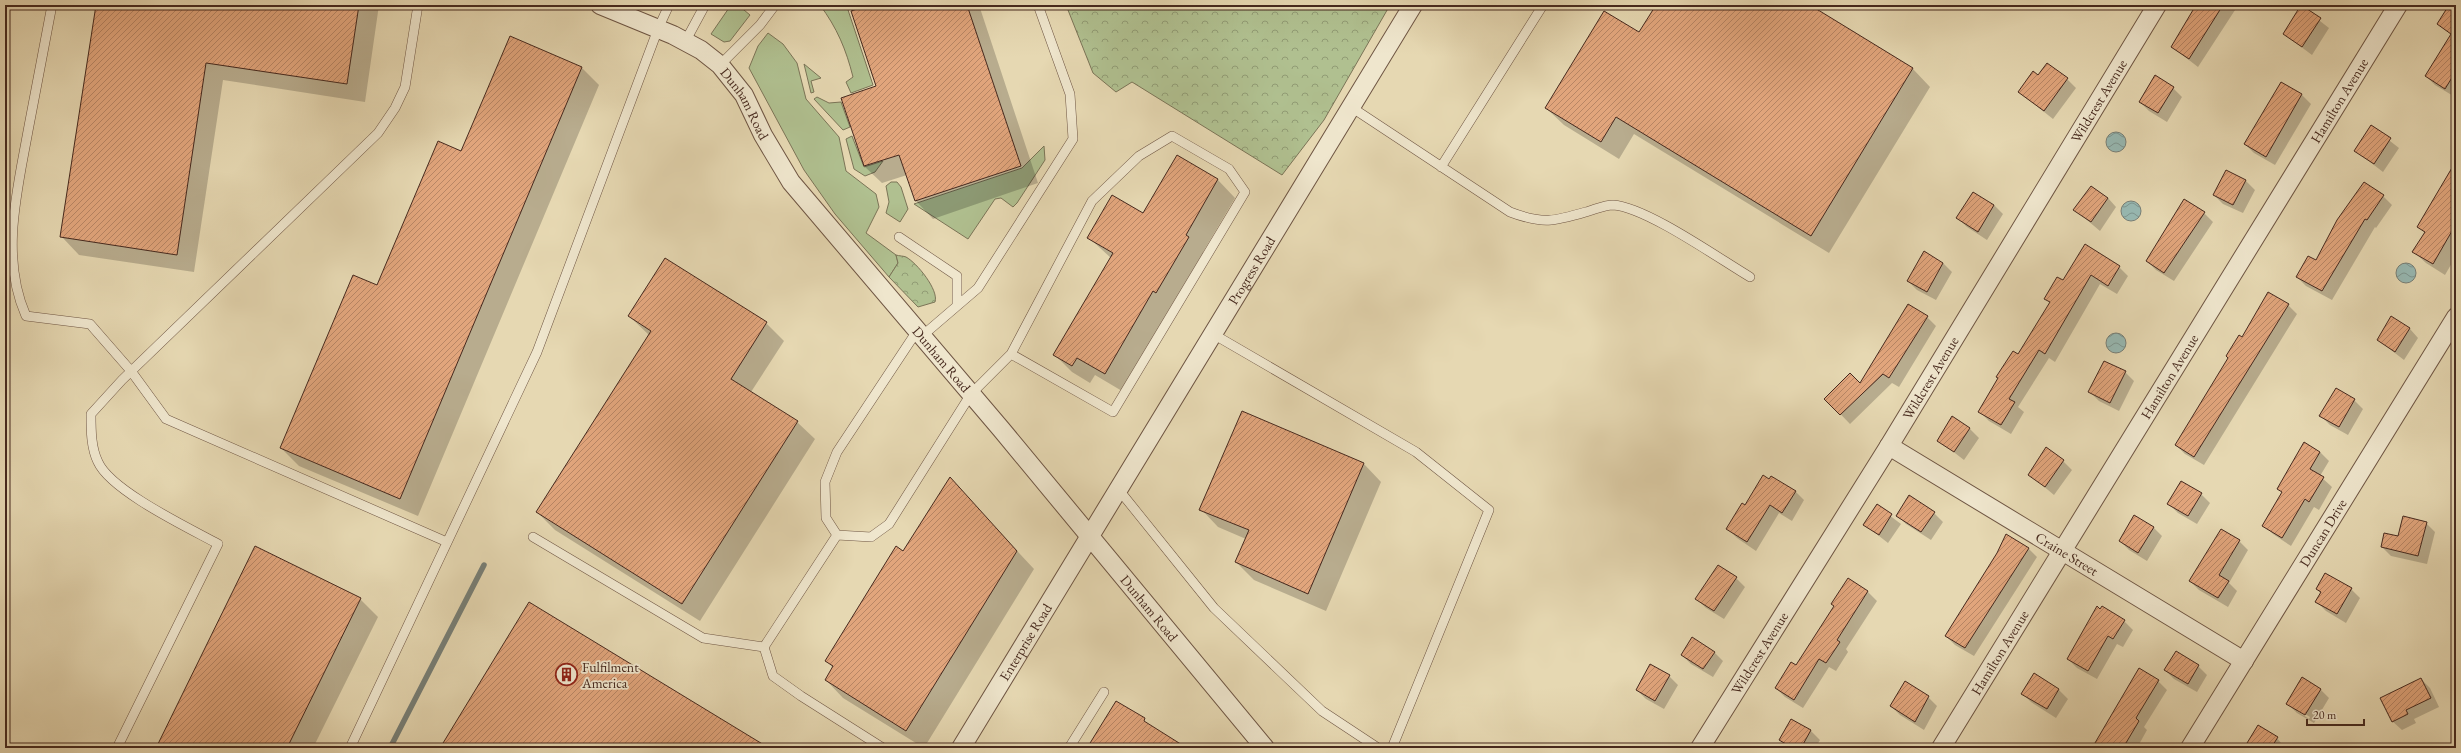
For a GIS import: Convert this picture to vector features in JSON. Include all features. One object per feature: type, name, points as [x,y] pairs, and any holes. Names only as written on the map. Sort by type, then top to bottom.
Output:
[{"type":"street","name":"Dunham Road","points":[[600,5],[685,42],[720,65],[744,95],[764,135],[792,182],[971,394],[1265,748]]},
{"type":"street","name":"Progress Road","points":[[1090,537],[1413,5]]},
{"type":"street","name":"Wildcrest Avenue","points":[[1700,748],[1890,446],[2157,5]]},
{"type":"street","name":"Hamilton Avenue","points":[[1941,748],[2398,5]]},
{"type":"street","name":"Duncan Drive","points":[[2190,748],[2456,317]]},
{"type":"street","name":"Craine Street","points":[[1890,446],[2244,660]]},
{"type":"street","name":"Enterprise Road","points":[[961,748],[1090,537]]},
{"type":"lane","points":[[52,5],[13,213],[12,264],[16,296],[26,316],[90,324],[132,371],[166,419],[448,542]]},
{"type":"lane","points":[[117,748],[218,544],[122,487],[108,477],[98,462],[92,439],[91,414],[132,371],[378,134],[395,108],[405,87],[418,5]]},
{"type":"lane","points":[[350,748],[537,352],[658,29],[669,5]]},
{"type":"lane","points":[[685,42],[705,5]]},
{"type":"lane","points":[[720,65],[760,25],[775,5]]},
{"type":"lane","points":[[837,535],[826,518],[824,482],[837,452],[920,333],[957,306],[978,288],[1073,139],[1070,94],[1038,5]]},
{"type":"lane","points":[[1441,167],[1543,5]]},
{"type":"lane","points":[[1351,107],[1510,212],[1534,221],[1558,220],[1611,205],[1644,214],[1750,277]]},
{"type":"lane","points":[[837,535],[870,538],[889,524],[971,394],[1011,354],[1092,201],[1139,156],[1172,136],[1229,169],[1245,192],[1113,412],[1011,354]]},
{"type":"lane","points":[[899,237],[957,276],[957,306]]},
{"type":"lane","points":[[1214,334],[1416,452],[1489,510],[1392,748]]},
{"type":"lane","points":[[1119,490],[1214,608],[1322,711],[1378,748]]},
{"type":"lane","points":[[764,647],[837,535]]},
{"type":"lane","points":[[533,537],[703,638],[764,647]]},
{"type":"lane","points":[[764,647],[773,676],[801,696],[884,748]]},
{"type":"lane","points":[[1069,748],[1104,692]]},
{"type":"green space","points":[[731,5],[738,5],[750,15],[730,41],[724,42],[711,34]]},
{"type":"green space","points":[[820,5],[864,5],[848,10],[873,85],[851,93],[846,82],[853,77],[847,57],[836,31]]},
{"type":"green space","points":[[1066,5],[1390,5],[1324,120],[1282,175],[1132,82],[1116,92],[1093,73]]},
{"type":"green space","points":[[768,33],[783,44],[797,63],[806,99],[839,137],[846,171],[876,194],[879,207],[866,233],[896,255],[898,263],[889,277],[835,214],[804,170],[749,68],[758,46]]},
{"type":"green space","points":[[804,64],[821,78],[811,81],[814,92],[811,93]]},
{"type":"green space","points":[[817,97],[829,103],[841,102],[850,127],[843,130],[814,99]]},
{"type":"green space","points":[[852,136],[864,167],[883,161],[875,172],[865,176],[854,169],[846,139]]},
{"type":"green space","points":[[1044,146],[1045,160],[1017,203],[1013,207],[1001,198],[995,199],[968,239],[914,204],[1022,168]]},
{"type":"green space","points":[[891,182],[897,182],[901,187],[908,209],[900,222],[886,213],[889,202],[886,186]]},
{"type":"green space","points":[[896,255],[906,257],[911,260],[926,277],[934,291],[935,302],[918,307],[889,277],[898,263]]},
{"type":"water","points":[[2116,132],[2123,135],[2126,142],[2123,149],[2116,152],[2109,149],[2106,142],[2109,135]]},
{"type":"water","points":[[2131,201],[2138,204],[2141,211],[2138,218],[2131,221],[2124,218],[2121,211],[2124,204]]},
{"type":"water","points":[[2406,263],[2413,266],[2416,273],[2413,280],[2406,283],[2399,280],[2396,273],[2399,266]]},
{"type":"water","points":[[2116,333],[2123,336],[2126,343],[2123,350],[2116,353],[2109,350],[2106,343],[2109,336]]},
{"type":"building","points":[[96,5],[359,5],[347,84],[206,63],[177,255],[60,237]]},
{"type":"building","points":[[870,5],[967,5],[1021,166],[915,201],[899,155],[864,166],[841,98],[876,86],[851,11]]},
{"type":"building","points":[[1656,5],[1810,5],[1913,68],[1811,236],[1616,117],[1601,142],[1545,108],[1604,11],[1639,32]]},
{"type":"building","points":[[2196,5],[2223,5],[2189,59],[2171,47]]},
{"type":"building","points":[[2301,5],[2321,18],[2302,47],[2283,34]]},
{"type":"building","points":[[2449,5],[2456,5],[2456,71],[2445,89],[2425,76],[2451,34],[2437,24]]},
{"type":"building","points":[[510,36],[582,67],[400,499],[280,448],[353,275],[377,285],[438,141],[461,151]]},
{"type":"building","points":[[2047,63],[2068,78],[2044,111],[2018,92],[2033,71],[2038,75]]},
{"type":"building","points":[[2155,75],[2174,87],[2158,113],[2139,102]]},
{"type":"building","points":[[2281,82],[2302,94],[2266,157],[2244,144]]},
{"type":"building","points":[[2371,125],[2391,138],[2374,164],[2354,151]]},
{"type":"building","points":[[1177,155],[1218,179],[1186,235],[1189,237],[1156,293],[1153,291],[1105,374],[1077,358],[1072,366],[1053,355],[1113,253],[1087,238],[1112,195],[1143,213]]},
{"type":"building","points":[[2456,161],[2456,224],[2433,264],[2412,252],[2425,232],[2417,227]]},
{"type":"building","points":[[2226,170],[2246,180],[2233,205],[2213,195]]},
{"type":"building","points":[[2364,182],[2384,195],[2367,220],[2365,219],[2322,291],[2296,277],[2308,256],[2316,260],[2337,220]]},
{"type":"building","points":[[2091,186],[2108,198],[2091,222],[2073,210]]},
{"type":"building","points":[[1973,192],[1994,205],[1978,232],[1956,218]]},
{"type":"building","points":[[2184,199],[2205,212],[2164,273],[2146,261]]},
{"type":"building","points":[[2085,244],[2120,266],[2108,286],[2091,275],[2045,354],[2039,350],[2009,399],[2015,402],[2001,425],[1978,412],[1998,378],[1996,377],[2013,351],[2018,354],[2050,302],[2044,299],[2057,277],[2063,280]]},
{"type":"building","points":[[1924,251],[1943,263],[1927,292],[1907,281]]},
{"type":"building","points":[[665,258],[767,322],[731,379],[798,421],[682,604],[536,512],[651,331],[628,316]]},
{"type":"building","points":[[2268,292],[2289,304],[2194,457],[2175,445],[2228,358],[2226,356],[2239,335],[2242,337]]},
{"type":"building","points":[[1908,304],[1928,316],[1889,378],[1883,374],[1840,415],[1824,399],[1850,373],[1860,383]]},
{"type":"building","points":[[2391,316],[2410,328],[2395,352],[2377,340]]},
{"type":"building","points":[[2104,361],[2126,371],[2110,403],[2088,392]]},
{"type":"building","points":[[2336,388],[2355,399],[2339,427],[2319,416]]},
{"type":"building","points":[[1242,411],[1364,463],[1308,594],[1235,562],[1249,530],[1199,510]]},
{"type":"building","points":[[1952,416],[1970,428],[1954,452],[1937,441]]},
{"type":"building","points":[[2304,442],[2320,452],[2310,469],[2324,477],[2309,502],[2305,499],[2282,538],[2262,526],[2282,492],[2277,489]]},
{"type":"building","points":[[2046,447],[2064,460],[2045,487],[2028,475]]},
{"type":"building","points":[[1763,475],[1769,479],[1771,476],[1796,491],[1782,513],[1770,505],[1747,542],[1726,529],[1742,503],[1745,505]]},
{"type":"building","points":[[950,477],[1017,551],[906,731],[825,680],[833,666],[825,661],[896,546],[903,551]]},
{"type":"building","points":[[2181,481],[2202,493],[2188,516],[2167,504]]},
{"type":"building","points":[[1909,495],[1935,512],[1921,532],[1896,516]]},
{"type":"building","points":[[1877,504],[1892,514],[1879,535],[1863,525]]},
{"type":"building","points":[[2134,515],[2154,527],[2138,553],[2119,541]]},
{"type":"building","points":[[2403,516],[2427,522],[2418,556],[2381,547],[2384,533],[2398,536]]},
{"type":"building","points":[[2221,529],[2240,540],[2219,575],[2229,581],[2218,598],[2189,581]]},
{"type":"building","points":[[2006,534],[2029,548],[1965,648],[1945,636],[1997,553]]},
{"type":"building","points":[[255,546],[361,598],[287,748],[156,748]]},
{"type":"building","points":[[1718,565],[1737,577],[1714,611],[1695,599]]},
{"type":"building","points":[[2325,573],[2352,588],[2337,614],[2315,602],[2321,592],[2316,589]]},
{"type":"building","points":[[1848,578],[1868,591],[1837,640],[1840,642],[1826,663],[1819,659],[1794,700],[1775,688],[1791,662],[1796,665],[1834,606],[1831,604]]},
{"type":"building","name":"Fulfilment America","points":[[529,602],[769,748],[440,748]]},
{"type":"building","points":[[2097,606],[2100,609],[2102,606],[2125,620],[2113,639],[2108,636],[2088,671],[2067,659]]},
{"type":"building","points":[[1692,637],[1715,652],[1703,669],[1681,655]]},
{"type":"building","points":[[2176,651],[2199,665],[2188,684],[2164,670]]},
{"type":"building","points":[[1650,664],[1670,675],[1655,701],[1636,690]]},
{"type":"building","points":[[2139,668],[2159,680],[2136,718],[2139,721],[2123,748],[2092,748]]},
{"type":"building","points":[[2034,673],[2059,689],[2047,709],[2021,694]]},
{"type":"building","points":[[2302,677],[2321,689],[2305,715],[2286,704]]},
{"type":"building","points":[[2421,678],[2431,698],[2406,710],[2408,714],[2392,722],[2380,698]]},
{"type":"building","points":[[1905,681],[1929,696],[1915,722],[1890,706]]},
{"type":"building","points":[[1116,701],[1145,718],[1144,721],[1187,748],[1087,748]]},
{"type":"building","points":[[1791,719],[1811,730],[1801,748],[1793,748],[1779,740]]},
{"type":"building","points":[[2258,725],[2278,737],[2271,748],[2244,748]]},
{"type":"waterway","points":[[390,748],[484,565]]},
{"type":"place","name":"Fulfilment America","points":[[567,675]]}]
